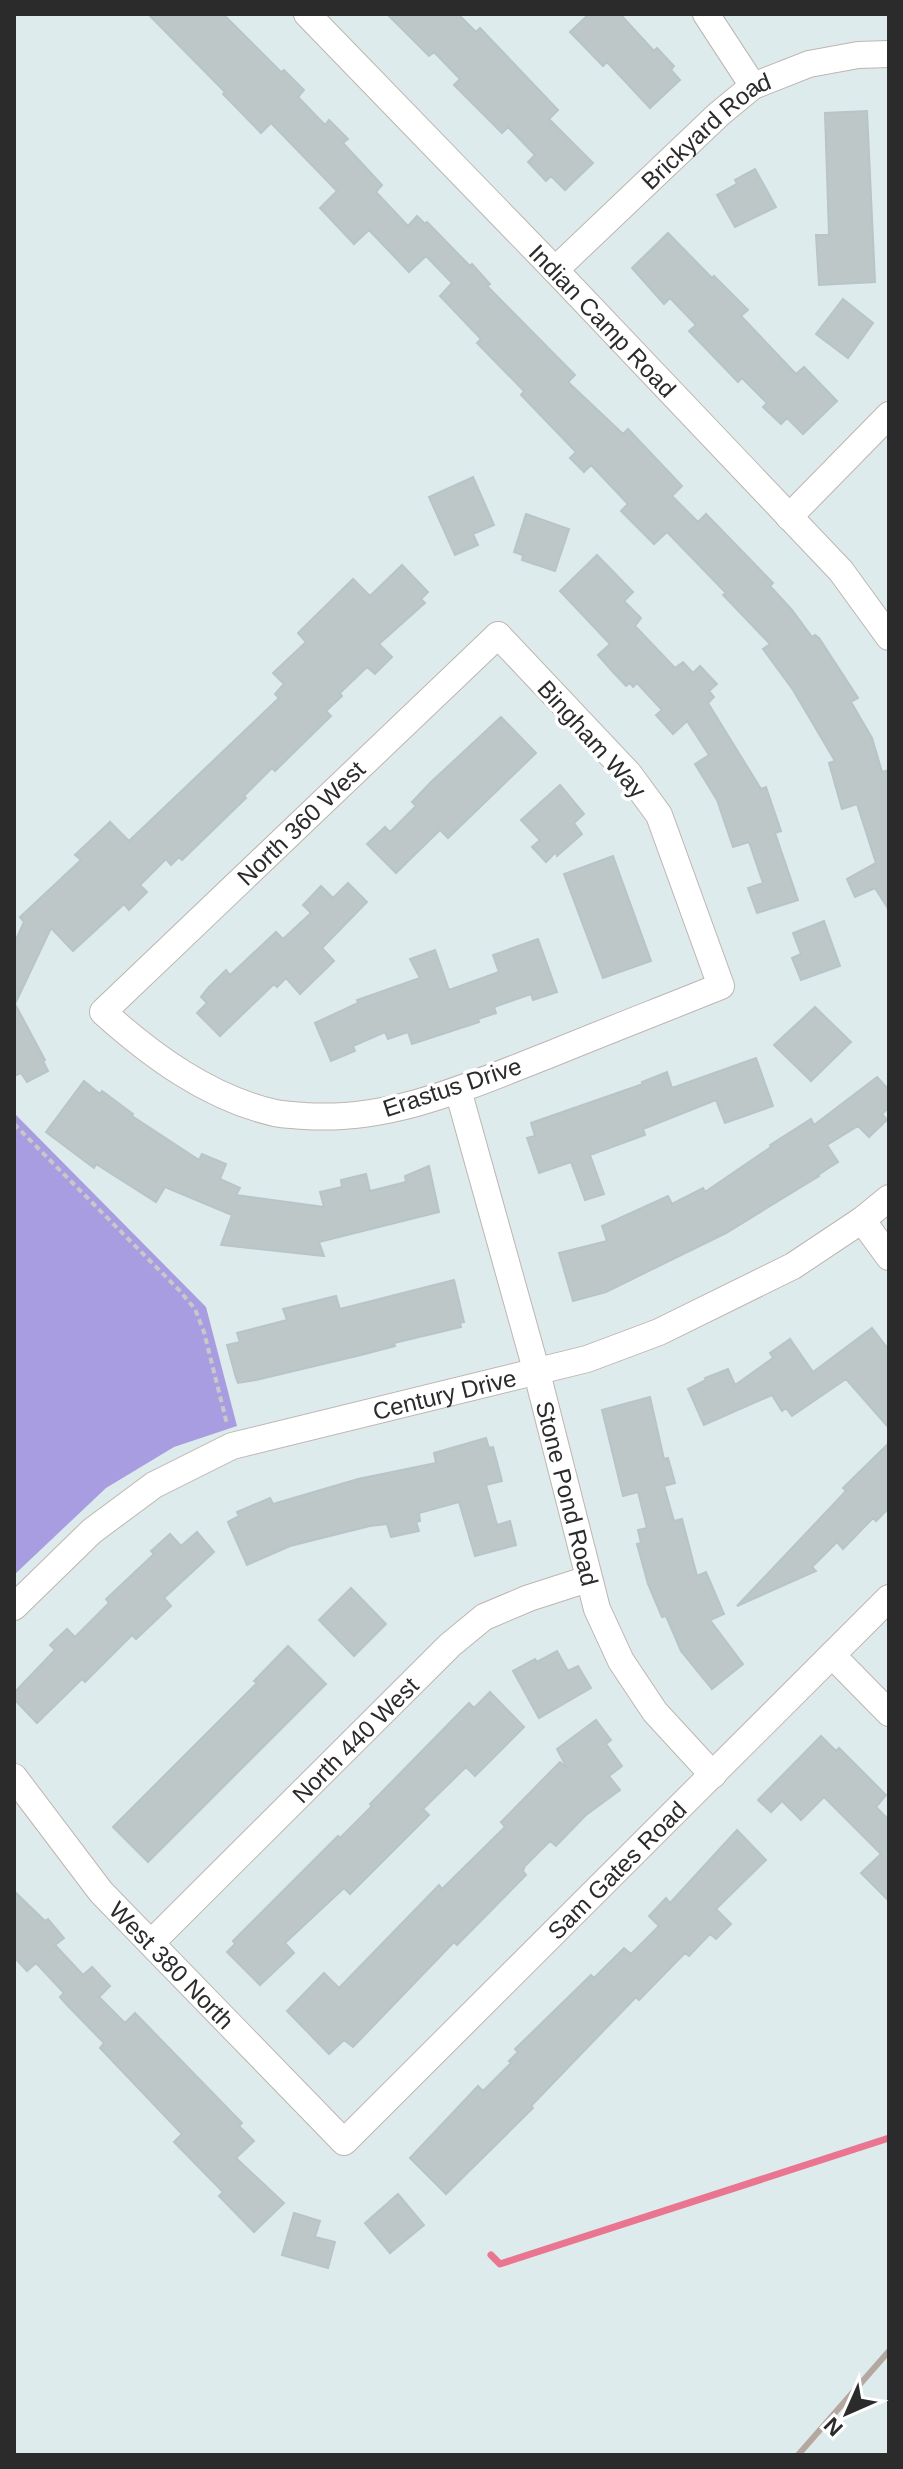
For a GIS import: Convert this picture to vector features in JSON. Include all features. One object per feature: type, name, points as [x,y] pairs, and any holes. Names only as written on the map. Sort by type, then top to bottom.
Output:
[{"type":"street","name":"Indian Camp Road","points":[[307,14],[841,571],[889,637]]},
{"type":"street","points":[[706,14],[753,86]]},
{"type":"street","name":"Brickyard Road","points":[[555,270],[719,114],[753,86],[809,64],[858,55],[889,54]]},
{"type":"street","points":[[789,517],[889,415]]},
{"type":"street","name":"Bingham Way","points":[[498,635],[629,774],[659,815],[721,986]]},
{"type":"street","name":"North 360 West","points":[[103,1012],[498,635]]},
{"type":"street","name":"Erastus Drive","points":[[103,1012],[137,1043],[176,1070],[227,1097],[276,1113],[340,1118],[404,1107],[458,1090],[721,986]]},
{"type":"street","name":"Stone Pond Road","points":[[458,1090],[537,1373],[597,1609],[621,1661],[655,1712],[713,1775]]},
{"type":"street","name":"Century Drive","points":[[14,1607],[92,1531],[154,1485],[232,1446],[587,1359],[683,1321],[793,1266],[889,1198]]},
{"type":"street","points":[[862,1220],[889,1257]]},
{"type":"street","name":"North 440 West","points":[[151,1943],[450,1645],[484,1617],[529,1598],[588,1579]]},
{"type":"street","name":"Sam Gates Road","points":[[344,2142],[889,1598]]},
{"type":"street","points":[[832,1655],[889,1713]]},
{"type":"street","name":"West 380 North","points":[[14,1777],[101,1892],[344,2142]]},
{"type":"path","points":[[14,1124],[195,1309],[204,1332],[232,1446]]},
{"type":"shaded area","points":[[14,1113],[206,1307],[237,1426],[174,1447],[106,1488],[14,1575]]},
{"type":"building","points":[[148,14],[223,14],[281,72],[284,70],[304,90],[298,97],[325,125],[329,120],[348,139],[343,143],[382,185],[376,192],[408,226],[417,216],[425,224],[427,222],[470,266],[472,264],[490,284],[487,286],[575,375],[568,382],[623,434],[628,429],[682,486],[672,496],[698,522],[706,514],[773,583],[770,586],[812,637],[815,635],[819,638],[858,698],[851,702],[872,738],[882,772],[889,770],[889,910],[875,888],[855,897],[847,879],[876,863],[857,804],[842,809],[829,763],[835,761],[793,690],[763,649],[770,644],[667,532],[654,544],[621,511],[628,504],[591,465],[584,472],[570,458],[576,452],[521,395],[524,391],[477,343],[481,339],[440,296],[452,283],[426,256],[409,272],[369,230],[354,244],[320,208],[337,191],[271,123],[261,133]]},
{"type":"building","points":[[387,14],[458,14],[476,32],[480,28],[558,110],[549,119],[593,163],[565,190],[551,176],[546,181],[528,162],[535,155],[508,127],[502,133],[454,85],[460,79],[434,52],[429,56]]},
{"type":"building","points":[[589,14],[620,14],[654,51],[657,48],[674,66],[671,70],[680,80],[650,108],[607,62],[603,66],[570,32]]},
{"type":"building","points":[[867,111],[875,282],[819,285],[816,235],[829,235],[825,113]]},
{"type":"building","points":[[755,169],[776,207],[735,227],[717,195]]},
{"type":"building","points":[[668,233],[748,310],[741,316],[796,374],[804,367],[837,401],[803,434],[787,418],[781,424],[763,407],[767,403],[742,378],[738,382],[689,331],[696,325],[670,298],[664,304],[632,268]]},
{"type":"building","points":[[843,299],[873,323],[848,358],[816,334]]},
{"type":"building","points":[[473,477],[494,525],[473,534],[478,545],[455,555],[429,497]]},
{"type":"building","points":[[526,514],[569,529],[555,571],[522,560],[523,555],[514,552]]},
{"type":"building","points":[[597,555],[633,592],[624,601],[641,618],[635,626],[675,668],[683,662],[693,673],[700,666],[717,684],[709,691],[714,697],[708,703],[761,789],[766,787],[781,831],[775,833],[798,900],[757,913],[748,888],[763,883],[749,842],[733,847],[717,800],[695,764],[709,755],[687,721],[673,734],[656,715],[662,710],[637,683],[633,687],[630,683],[626,686],[612,671],[598,655],[610,644],[560,591]]},
{"type":"building","points":[[402,565],[428,592],[421,599],[425,603],[379,644],[392,657],[375,674],[367,667],[340,693],[342,696],[326,711],[331,716],[275,771],[272,768],[182,860],[179,857],[171,865],[166,859],[140,885],[147,892],[129,910],[124,904],[73,951],[51,928],[15,1004],[48,1071],[27,1082],[21,1073],[14,1076],[14,944],[24,922],[20,917],[81,860],[75,855],[110,822],[129,841],[279,698],[275,694],[284,684],[273,673],[306,642],[298,633],[353,579],[370,596]]},
{"type":"building","points":[[501,717],[536,753],[448,838],[440,830],[396,873],[367,844],[385,827],[390,832],[416,806],[412,802],[431,782]]},
{"type":"building","points":[[560,785],[584,814],[574,823],[582,834],[546,862],[532,847],[540,840],[521,820]]},
{"type":"building","points":[[613,856],[651,961],[603,978],[564,874]]},
{"type":"building","points":[[348,883],[367,902],[322,948],[334,961],[300,994],[286,978],[277,987],[274,984],[220,1036],[197,1013],[207,1003],[201,997],[208,988],[226,970],[230,975],[276,932],[283,939],[311,913],[303,905],[321,886],[333,898]]},
{"type":"building","points":[[824,921],[840,966],[801,980],[792,958],[801,954],[793,933]]},
{"type":"building","points":[[538,939],[557,992],[533,1000],[531,994],[494,1007],[496,1013],[478,1019],[479,1022],[412,1044],[408,1032],[388,1039],[385,1032],[353,1046],[355,1051],[331,1061],[315,1023],[358,1003],[357,1000],[420,978],[410,959],[435,950],[449,990],[499,972],[493,955]]},
{"type":"building","points":[[815,1007],[851,1042],[811,1081],[774,1045]]},
{"type":"building","points":[[756,1058],[773,1106],[725,1123],[716,1100],[643,1129],[645,1135],[590,1155],[604,1194],[585,1200],[571,1162],[539,1173],[527,1138],[535,1136],[531,1123],[643,1084],[667,1072],[672,1088]]},
{"type":"building","points":[[877,1077],[889,1090],[889,1107],[882,1114],[887,1120],[869,1137],[858,1126],[827,1145],[838,1162],[819,1176],[726,1233],[606,1292],[573,1301],[559,1253],[607,1241],[602,1226],[668,1196],[672,1204],[703,1188],[705,1192],[811,1119],[814,1125]]},
{"type":"building","points":[[84,1081],[199,1160],[202,1154],[226,1164],[220,1179],[240,1188],[236,1195],[324,1207],[320,1192],[342,1187],[341,1180],[366,1174],[370,1191],[406,1182],[405,1176],[429,1166],[439,1212],[319,1242],[324,1256],[221,1245],[232,1215],[165,1187],[156,1202],[96,1164],[94,1168],[46,1132]]},
{"type":"building","points":[[454,1280],[464,1322],[460,1323],[461,1327],[394,1343],[395,1346],[361,1355],[238,1383],[227,1345],[240,1342],[237,1333],[287,1320],[283,1309],[336,1296],[340,1309]]},
{"type":"building","points":[[872,1328],[889,1350],[889,1428],[846,1379],[792,1416],[786,1408],[782,1411],[772,1395],[704,1425],[688,1389],[705,1378],[728,1369],[735,1385],[773,1358],[770,1353],[790,1339],[813,1372]]},
{"type":"building","points":[[650,1397],[664,1459],[668,1458],[675,1483],[664,1486],[674,1521],[682,1519],[697,1576],[706,1572],[724,1614],[710,1620],[743,1664],[712,1689],[681,1651],[648,1584],[637,1544],[641,1543],[638,1530],[647,1528],[638,1492],[623,1496],[602,1410]]},
{"type":"building","points":[[486,1438],[489,1448],[493,1447],[502,1481],[486,1485],[497,1525],[510,1521],[516,1545],[475,1556],[459,1502],[419,1513],[420,1521],[416,1522],[419,1531],[391,1537],[387,1524],[370,1526],[290,1546],[247,1565],[228,1522],[239,1516],[237,1512],[270,1498],[273,1504],[358,1479],[436,1463],[434,1453]]},
{"type":"building","points":[[889,1443],[889,1508],[876,1521],[873,1518],[843,1549],[837,1542],[812,1567],[816,1571],[737,1606],[846,1491],[843,1488]]},
{"type":"building","points":[[197,1532],[214,1552],[164,1598],[171,1606],[136,1639],[132,1635],[85,1682],[82,1679],[37,1723],[14,1699],[14,1693],[55,1650],[50,1645],[67,1629],[75,1637],[109,1603],[106,1599],[154,1554],[151,1551],[170,1534],[181,1546]]},
{"type":"building","points":[[351,1588],[386,1624],[354,1656],[319,1620]]},
{"type":"building","points":[[288,1646],[326,1684],[148,1862],[113,1827],[257,1683],[254,1681]]},
{"type":"building","points":[[557,1651],[568,1671],[578,1666],[591,1688],[539,1718],[513,1671]]},
{"type":"building","points":[[490,1692],[524,1727],[475,1776],[466,1767],[423,1809],[429,1815],[350,1894],[344,1888],[285,1943],[294,1953],[260,1985],[227,1952],[235,1944],[233,1941],[372,1806],[370,1804],[469,1703],[474,1708]]},
{"type":"building","points":[[596,1720],[611,1740],[606,1744],[622,1766],[609,1776],[620,1790],[586,1815],[556,1846],[550,1841],[525,1866],[523,1871],[526,1875],[457,1945],[454,1942],[353,2047],[344,2040],[329,2054],[287,2011],[324,1973],[339,1988],[439,1885],[442,1889],[505,1827],[501,1822],[560,1762],[567,1768],[557,1749]]},
{"type":"building","points":[[821,1736],[836,1751],[839,1748],[886,1795],[876,1807],[889,1820],[889,1901],[861,1873],[881,1854],[824,1797],[801,1820],[782,1801],[771,1812],[758,1800]]},
{"type":"building","points":[[737,1830],[766,1860],[716,1909],[731,1924],[716,1939],[710,1934],[689,1956],[685,1953],[639,2000],[636,1997],[531,2106],[533,2108],[446,2194],[410,2158],[478,2086],[483,2091],[511,2063],[509,2061],[518,2052],[515,2049],[591,1975],[594,1978],[624,1948],[631,1954],[659,1926],[649,1916],[666,1898],[670,1903]]},
{"type":"building","points":[[14,1891],[45,1921],[48,1919],[64,1938],[55,1945],[83,1975],[92,1967],[110,1986],[99,1997],[125,2023],[135,2013],[242,2123],[239,2126],[254,2141],[236,2158],[284,2203],[254,2232],[219,2196],[223,2192],[174,2142],[182,2134],[100,2048],[104,2043],[60,1997],[64,1993],[36,1963],[27,1971],[14,1957]]},
{"type":"building","points":[[398,2194],[424,2225],[390,2253],[365,2223]]},
{"type":"building","points":[[294,2213],[320,2221],[315,2237],[335,2242],[328,2268],[282,2255]]},
{"type":"waterway","points":[[491,2255],[500,2264],[889,2138]]},
{"type":"railway","points":[[798,2455],[889,2351]]}]
